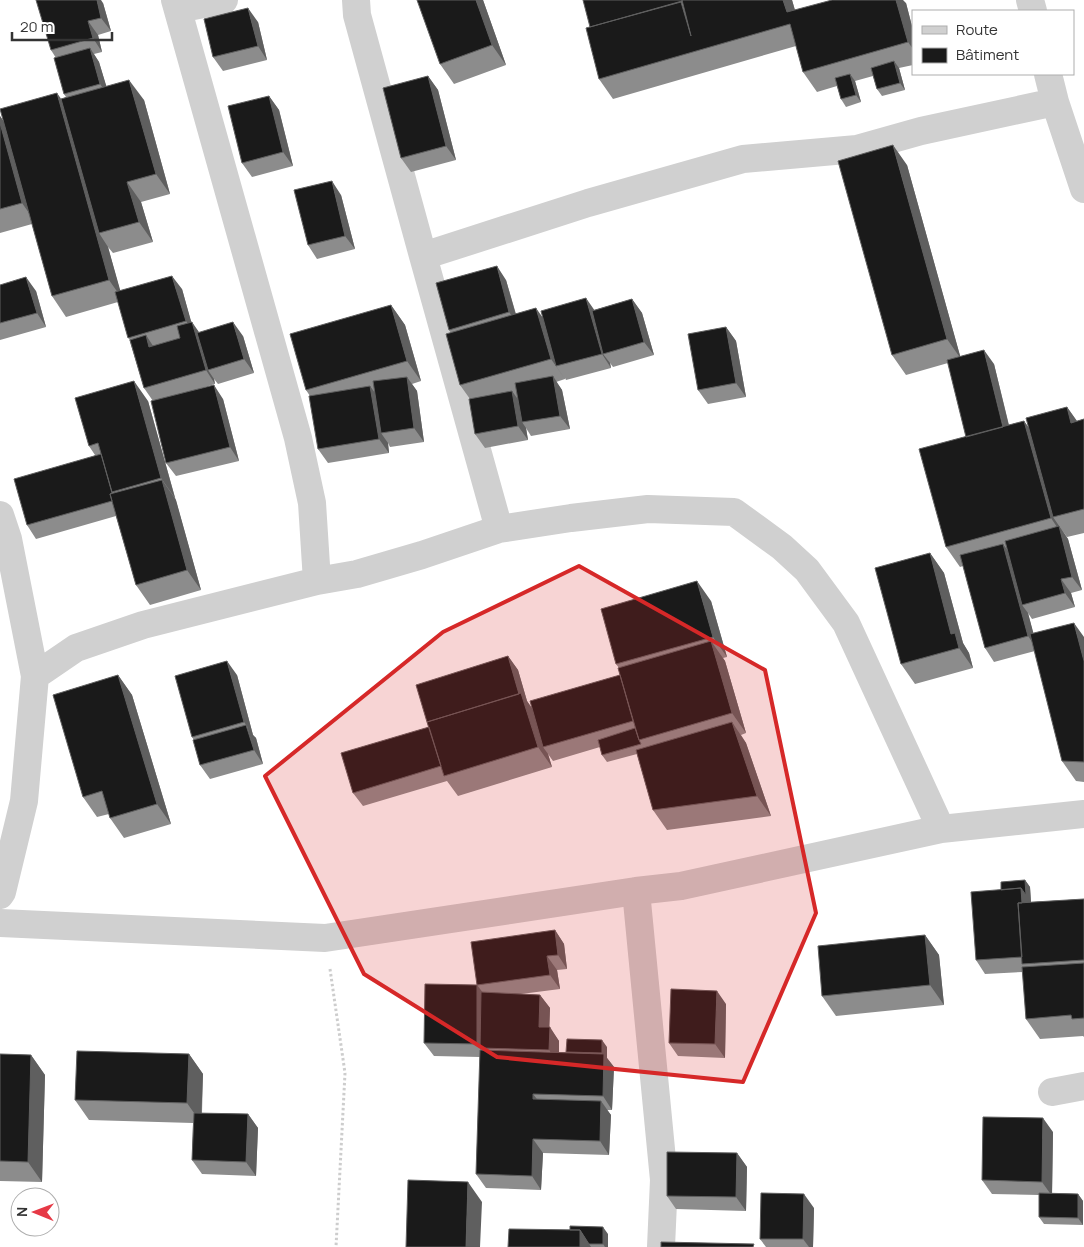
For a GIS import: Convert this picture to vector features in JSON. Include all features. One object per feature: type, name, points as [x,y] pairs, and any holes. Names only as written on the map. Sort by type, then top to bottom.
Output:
[{"type":"street","points":[[224,0],[176,5],[298,438],[312,503],[317,581]]},
{"type":"street","points":[[356,0],[357,15],[499,529]]},
{"type":"street","points":[[1048,75],[1055,102],[1084,188]]},
{"type":"street","points":[[424,256],[588,203],[743,159],[857,148],[921,131],[1055,102]]},
{"type":"street","points":[[35,676],[76,648],[143,625],[317,581],[357,574],[422,555],[499,529],[571,518],[648,510],[734,512],[782,546],[807,570],[846,623],[941,828]]},
{"type":"street","points":[[0,515],[8,539],[35,676],[24,801],[0,895]]},
{"type":"street","points":[[0,923],[326,938],[636,891],[681,886],[941,828],[1084,814]]},
{"type":"street","points":[[636,891],[664,1180],[661,1247]]},
{"type":"street","points":[[1052,1092],[1084,1086]]},
{"type":"path","points":[[326,938],[345,1073],[336,1247]]},
{"type":"highlighted area","points":[[579,566],[765,670],[816,913],[743,1082],[497,1057],[364,974],[265,776],[443,632]]},
{"type":"building","points":[[36,0],[97,0],[101,18],[88,21],[93,38],[51,50]]},
{"type":"building","points":[[417,0],[476,0],[492,45],[440,64]]},
{"type":"building","points":[[583,0],[682,0],[682,1],[590,27]]},
{"type":"building","points":[[682,0],[783,0],[787,12],[832,0],[896,0],[908,42],[803,72],[790,24],[599,79],[586,28],[681,2],[691,36]]},
{"type":"building","points":[[248,8],[258,46],[213,57],[204,19]]},
{"type":"building","points":[[90,48],[100,84],[64,94],[54,58]]},
{"type":"building","points":[[894,61],[900,83],[877,89],[871,68]]},
{"type":"building","points":[[850,74],[856,95],[841,99],[835,78]]},
{"type":"building","points":[[428,76],[446,146],[401,158],[383,88]]},
{"type":"building","points":[[129,80],[156,174],[127,182],[139,222],[99,233],[61,99]]},
{"type":"building","points":[[57,93],[109,280],[52,296],[0,109]]},
{"type":"building","points":[[269,96],[283,152],[242,163],[228,106]]},
{"type":"building","points":[[0,123],[22,203],[0,209]]},
{"type":"building","points":[[893,145],[947,339],[892,355],[838,161]]},
{"type":"building","points":[[332,181],[345,236],[308,245],[294,190]]},
{"type":"building","points":[[497,266],[509,312],[449,330],[436,283]]},
{"type":"building","points":[[172,276],[186,321],[128,338],[115,292]]},
{"type":"building","points":[[26,277],[37,313],[0,323],[0,285]]},
{"type":"building","points":[[586,298],[602,354],[556,366],[541,311]]},
{"type":"building","points":[[632,299],[644,342],[603,354],[592,311]]},
{"type":"building","points":[[391,305],[407,361],[306,390],[290,334]]},
{"type":"building","points":[[536,308],[551,359],[460,385],[446,334]]},
{"type":"building","points":[[192,322],[206,370],[144,388],[130,340],[146,335],[149,347],[180,338],[177,326]]},
{"type":"building","points":[[233,322],[244,359],[208,370],[197,333]]},
{"type":"building","points":[[726,327],[736,383],[698,390],[688,334]]},
{"type":"building","points":[[984,350],[1003,427],[966,437],[947,360]]},
{"type":"building","points":[[553,376],[560,416],[522,422],[515,383]]},
{"type":"building","points":[[407,377],[414,428],[381,433],[373,381]]},
{"type":"building","points":[[134,381],[161,478],[112,492],[98,443],[89,446],[75,398]]},
{"type":"building","points":[[214,385],[230,447],[166,463],[151,401]]},
{"type":"building","points":[[370,386],[379,439],[318,449],[309,396]]},
{"type":"building","points":[[512,391],[518,426],[475,434],[469,399]]},
{"type":"building","points":[[1067,407],[1071,423],[1084,419],[1084,509],[1053,517],[1026,418]]},
{"type":"building","points":[[1024,421],[1051,518],[946,547],[919,449]]},
{"type":"building","points":[[101,454],[112,493],[110,494],[112,501],[27,525],[14,479]]},
{"type":"building","points":[[162,480],[187,570],[136,585],[110,494]]},
{"type":"building","points":[[1059,526],[1072,577],[1061,579],[1065,593],[1022,605],[1005,541]]},
{"type":"building","points":[[1003,544],[1028,636],[985,648],[960,555]]},
{"type":"building","points":[[930,553],[951,634],[955,633],[959,648],[901,664],[875,568]]},
{"type":"building","points":[[697,581],[713,637],[616,664],[601,609]]},
{"type":"building","points":[[1074,623],[1084,661],[1084,762],[1062,761],[1030,634]]},
{"type":"building","points":[[711,641],[732,713],[639,740],[618,668]]},
{"type":"building","points":[[508,656],[519,694],[427,722],[416,685]]},
{"type":"building","points":[[227,661],[244,722],[192,737],[175,676]]},
{"type":"building","points":[[118,675],[157,804],[110,818],[102,791],[83,797],[53,695]]},
{"type":"building","points":[[620,675],[633,721],[543,747],[530,701]]},
{"type":"building","points":[[521,693],[538,747],[444,776],[427,722]]},
{"type":"building","points":[[732,722],[757,796],[653,810],[636,750]]},
{"type":"building","points":[[246,725],[254,750],[200,765],[193,740]]},
{"type":"building","points":[[429,727],[441,766],[353,793],[341,753]]},
{"type":"building","points":[[635,728],[641,744],[602,755],[598,740]]},
{"type":"building","points":[[1025,880],[1026,895],[1021,888],[1001,890],[1001,882]]},
{"type":"building","points":[[1021,888],[1022,903],[1018,903],[1022,957],[976,960],[971,892]]},
{"type":"building","points":[[1084,899],[1084,960],[1022,964],[1018,903]]},
{"type":"building","points":[[555,930],[558,955],[547,956],[550,975],[477,985],[471,942]]},
{"type":"building","points":[[925,935],[930,985],[822,996],[818,946]]},
{"type":"building","points":[[1084,963],[1084,1018],[1072,1019],[1071,1015],[1026,1019],[1022,967]]},
{"type":"building","points":[[425,984],[477,985],[477,1044],[424,1043]]},
{"type":"building","points":[[671,989],[717,991],[715,1044],[669,1043]]},
{"type":"building","points":[[481,992],[540,995],[539,1027],[550,1027],[549,1050],[480,1048]]},
{"type":"building","points":[[567,1039],[602,1040],[602,1053],[566,1052]]},
{"type":"building","points":[[480,1050],[604,1054],[603,1096],[533,1094],[533,1099],[601,1101],[600,1141],[533,1139],[532,1176],[476,1174]]},
{"type":"building","points":[[77,1051],[189,1054],[187,1103],[75,1100]]},
{"type":"building","points":[[0,1054],[31,1055],[28,1162],[0,1161]]},
{"type":"building","points":[[194,1113],[248,1114],[246,1162],[192,1160]]},
{"type":"building","points":[[983,1117],[1043,1118],[1042,1182],[982,1180]]},
{"type":"building","points":[[667,1152],[737,1153],[736,1197],[667,1196]]},
{"type":"building","points":[[408,1180],[468,1182],[466,1247],[406,1247]]},
{"type":"building","points":[[761,1193],[804,1194],[803,1239],[760,1239]]},
{"type":"building","points":[[1039,1193],[1078,1194],[1078,1218],[1039,1217]]},
{"type":"building","points":[[570,1226],[603,1227],[603,1244],[589,1244],[580,1230],[570,1230]]},
{"type":"building","points":[[509,1229],[580,1230],[580,1247],[508,1247]]},
{"type":"building","points":[[661,1242],[754,1244],[753,1247],[661,1247]]}]
